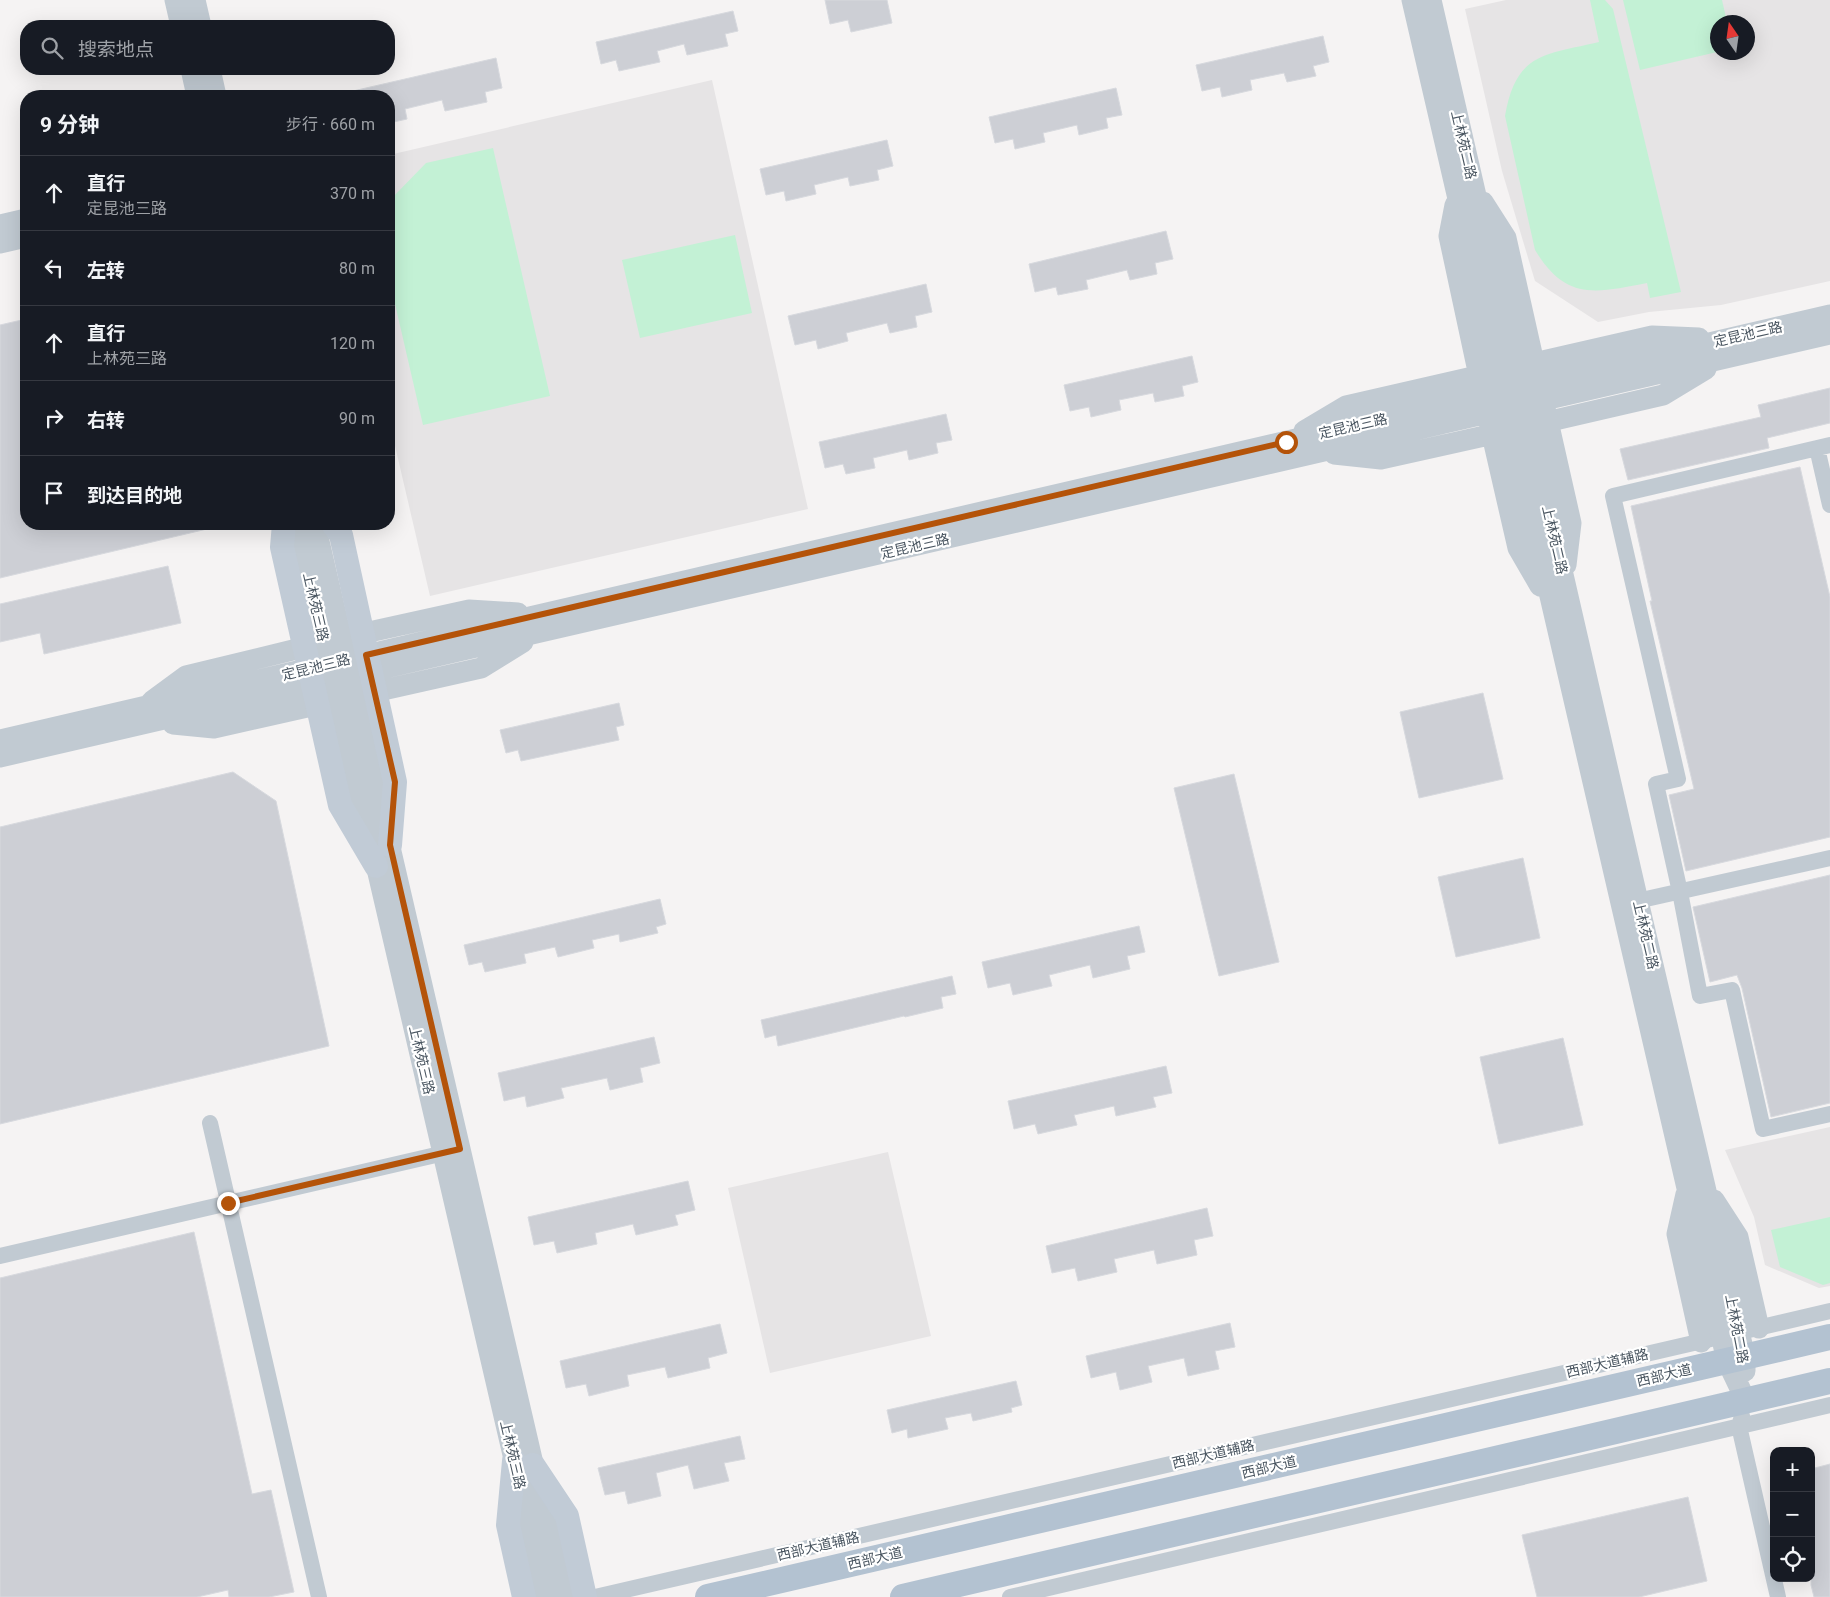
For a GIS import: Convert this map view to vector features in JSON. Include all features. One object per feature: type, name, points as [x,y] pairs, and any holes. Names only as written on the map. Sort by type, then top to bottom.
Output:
[{"type":"main road","points":[[283,530],[282,546],[395,782],[390,845]]},
{"type":"main road","points":[[337,530],[341,535],[340,805],[376,866]]},
{"type":"main road","name":"西部大道","points":[[708,1597],[1738,1343],[1830,1337]]},
{"type":"main road","points":[[903,1597],[1830,1381]]},
{"type":"main road","points":[[524,1463],[508,1525],[524,1597]]},
{"type":"main road","points":[[524,1463],[567,1516],[585,1597]]},
{"type":"street","points":[[175,0],[180,20]]},
{"type":"street","points":[[195,0],[200,20]]},
{"type":"street","name":"上林苑二路","points":[[1412,0],[1465,191],[1520,428],[1551,605],[1629,903],[1696,1186],[1738,1343],[1746,1401]]},
{"type":"street","name":"上林苑二路","points":[[1430,0],[1465,191]]},
{"type":"street","points":[[193,75],[196,90]]},
{"type":"street","points":[[211,75],[215,90]]},
{"type":"street","points":[[1465,191],[1506,238],[1511,388],[1520,428]]},
{"type":"street","points":[[0,244],[19,223]]},
{"type":"street","name":"定昆池三路","points":[[1725,349],[1830,315]]},
{"type":"street","name":"定昆池三路","points":[[0,740],[148,714],[340,670],[1511,388],[1725,349],[1830,334]]},
{"type":"street","points":[[1316,452],[1381,459],[1663,395],[1725,349]]},
{"type":"street","name":"定昆池三路","points":[[537,624],[1316,452],[1511,388]]},
{"type":"street","name":"上林苑二路","points":[[1520,428],[1565,582],[1629,903]]},
{"type":"street","points":[[1830,505],[1824,446],[1613,496],[1678,779],[1656,784],[1680,892],[1700,996],[1732,990],[1763,1129],[1830,1114]]},
{"type":"street","name":"上林苑三路","points":[[299,530],[340,670]]},
{"type":"street","name":"上林苑三路","points":[[316,530],[340,670]]},
{"type":"street","points":[[148,714],[186,676],[340,670],[481,668],[537,624]]},
{"type":"street","name":"定昆池三路","points":[[0,757],[148,714]]},
{"type":"street","name":"上林苑三路","points":[[390,845],[452,1151],[524,1463],[564,1597]]},
{"type":"street","points":[[1629,903],[1830,858]]},
{"type":"street","name":"上林苑三路","points":[[376,866],[452,1151]]},
{"type":"street","points":[[210,1123],[319,1597]]},
{"type":"street","points":[[0,1256],[452,1151]]},
{"type":"street","points":[[1701,1342],[1677,1234],[1696,1186],[1738,1238],[1738,1343]]},
{"type":"street","name":"西部大道辅路","points":[[595,1597],[1701,1342],[1738,1343],[1830,1312]]},
{"type":"street","points":[[1746,1401],[1739,1426],[1778,1597]]},
{"type":"street","points":[[1010,1597],[1830,1405]]},
{"type":"street","name":"上林苑三路","points":[[524,1463],[546,1597]]},
{"type":"shaded area","points":[[1506,0],[1830,0],[1830,281],[1721,305],[1649,312],[1598,322],[1535,281],[1502,171],[1465,9]]},
{"type":"shaded area","points":[[712,80],[808,509],[430,596],[395,446],[395,154]]},
{"type":"shaded area","points":[[1830,1127],[1830,1286],[1819,1288],[1765,1265],[1754,1217],[1725,1150]]},
{"type":"shaded area","points":[[888,1152],[931,1336],[770,1373],[728,1188]]},
{"type":"green space","points":[[1590,0],[1605,0],[1613,9],[1681,292],[1650,298],[1647,283],[1612,289],[1583,289],[1570,285],[1558,278],[1535,250],[1505,116],[1510,95],[1517,79],[1525,68],[1548,54],[1599,42]]},
{"type":"green space","points":[[1623,0],[1722,0],[1725,15],[1710,15],[1710,54],[1640,70]]},
{"type":"green space","points":[[493,148],[550,396],[423,425],[395,304],[395,195],[426,163]]},
{"type":"green space","points":[[735,235],[752,313],[640,338],[622,260]]},
{"type":"green space","points":[[1830,1217],[1830,1283],[1823,1285],[1780,1267],[1771,1230]]},
{"type":"building","points":[[825,0],[887,0],[892,23],[851,32],[848,20],[830,24]]},
{"type":"building","points":[[733,11],[738,31],[725,34],[728,46],[687,55],[684,44],[657,51],[660,62],[619,71],[616,60],[601,64],[596,42]]},
{"type":"building","points":[[1323,36],[1329,62],[1313,66],[1316,76],[1287,82],[1284,73],[1250,80],[1252,90],[1222,97],[1220,87],[1202,91],[1196,65]]},
{"type":"building","points":[[496,58],[502,88],[485,92],[487,102],[445,111],[442,100],[405,109],[407,119],[395,122],[395,90],[357,90]]},
{"type":"building","points":[[1116,88],[1122,115],[1106,118],[1108,128],[1079,135],[1077,125],[1043,133],[1045,142],[1015,149],[1013,139],[995,143],[989,117]]},
{"type":"building","points":[[887,140],[893,166],[877,170],[879,180],[850,186],[848,177],[814,185],[816,194],[786,201],[784,191],[766,195],[760,169]]},
{"type":"building","points":[[1166,231],[1173,259],[1155,263],[1157,274],[1130,280],[1127,270],[1086,280],[1088,289],[1058,295],[1056,287],[1035,292],[1029,264]]},
{"type":"building","points":[[926,284],[932,312],[915,316],[917,327],[890,333],[887,323],[846,333],[848,341],[818,349],[816,340],[795,345],[788,316]]},
{"type":"building","points":[[20,320],[20,530],[203,530],[0,578],[0,325]]},
{"type":"building","points":[[1192,356],[1198,382],[1182,386],[1184,396],[1155,402],[1153,393],[1119,400],[1121,410],[1091,417],[1089,407],[1070,411],[1064,385]]},
{"type":"building","points":[[1830,388],[1830,423],[1767,438],[1769,448],[1628,480],[1620,449],[1761,417],[1758,405]]},
{"type":"building","points":[[946,414],[952,440],[936,443],[938,453],[909,460],[907,450],[873,458],[875,468],[846,474],[843,464],[825,468],[819,442]]},
{"type":"building","points":[[1800,467],[1830,597],[1830,837],[1686,871],[1669,795],[1694,789],[1650,601],[1652,601],[1631,506]]},
{"type":"building","points":[[168,566],[181,623],[44,654],[40,633],[0,642],[0,604]]},
{"type":"building","points":[[1483,693],[1503,779],[1419,798],[1400,712]]},
{"type":"building","points":[[619,703],[624,725],[616,727],[619,740],[521,761],[518,750],[506,753],[500,730]]},
{"type":"building","points":[[233,772],[276,801],[329,1046],[0,1124],[0,827]]},
{"type":"building","points":[[1234,774],[1279,962],[1219,976],[1174,788]]},
{"type":"building","points":[[1523,858],[1540,938],[1456,957],[1438,877]]},
{"type":"building","points":[[1830,875],[1830,1103],[1771,1117],[1742,988],[1737,975],[1710,982],[1693,907]]},
{"type":"building","points":[[660,899],[666,924],[656,927],[658,933],[620,942],[619,934],[592,940],[594,948],[558,957],[555,947],[524,954],[526,963],[485,972],[482,962],[469,965],[464,945]]},
{"type":"building","points":[[1139,926],[1145,952],[1127,956],[1130,969],[1093,978],[1090,965],[1049,975],[1052,986],[1013,995],[1010,983],[988,988],[982,962]]},
{"type":"building","points":[[952,976],[956,994],[941,997],[943,1008],[778,1046],[776,1035],[765,1038],[761,1020]]},
{"type":"building","points":[[654,1037],[660,1063],[640,1068],[643,1082],[610,1090],[607,1078],[561,1088],[564,1098],[527,1107],[525,1096],[504,1101],[498,1073]]},
{"type":"building","points":[[1563,1038],[1583,1125],[1499,1144],[1480,1057]]},
{"type":"building","points":[[1166,1066],[1172,1093],[1153,1097],[1156,1107],[1116,1116],[1114,1106],[1074,1115],[1077,1125],[1038,1134],[1035,1124],[1014,1129],[1008,1101]]},
{"type":"building","points":[[688,1181],[695,1210],[675,1215],[678,1225],[636,1235],[633,1224],[595,1233],[597,1244],[557,1253],[554,1241],[534,1245],[528,1217]]},
{"type":"building","points":[[1207,1208],[1213,1236],[1194,1240],[1197,1255],[1157,1264],[1154,1250],[1114,1259],[1117,1272],[1078,1281],[1075,1268],[1052,1273],[1046,1246]]},
{"type":"building","points":[[194,1232],[252,1494],[271,1490],[294,1592],[269,1597],[229,1597],[228,1590],[197,1597],[0,1597],[0,1278]]},
{"type":"building","points":[[1230,1323],[1235,1347],[1215,1351],[1219,1369],[1188,1376],[1184,1358],[1148,1366],[1152,1382],[1120,1390],[1116,1372],[1091,1378],[1086,1356]]},
{"type":"building","points":[[720,1324],[727,1353],[708,1358],[710,1368],[668,1378],[665,1367],[627,1375],[629,1386],[589,1396],[586,1384],[566,1388],[560,1361]]},
{"type":"building","points":[[1016,1381],[1022,1405],[1011,1408],[1012,1412],[973,1421],[971,1413],[945,1418],[948,1429],[908,1438],[907,1429],[892,1433],[887,1410]]},
{"type":"building","points":[[740,1436],[745,1459],[724,1463],[729,1481],[694,1489],[688,1465],[656,1473],[661,1496],[628,1504],[625,1491],[605,1495],[598,1468]]},
{"type":"building","points":[[1830,1464],[1830,1597],[1814,1597],[1811,1585],[1811,1582],[1815,1582],[1815,1468]]},
{"type":"building","points":[[1688,1497],[1707,1581],[1639,1597],[1537,1597],[1522,1535]]},
{"type":"route","points":[[228,1203],[460,1149],[390,845],[395,782],[366,655],[1286,442]]}]
